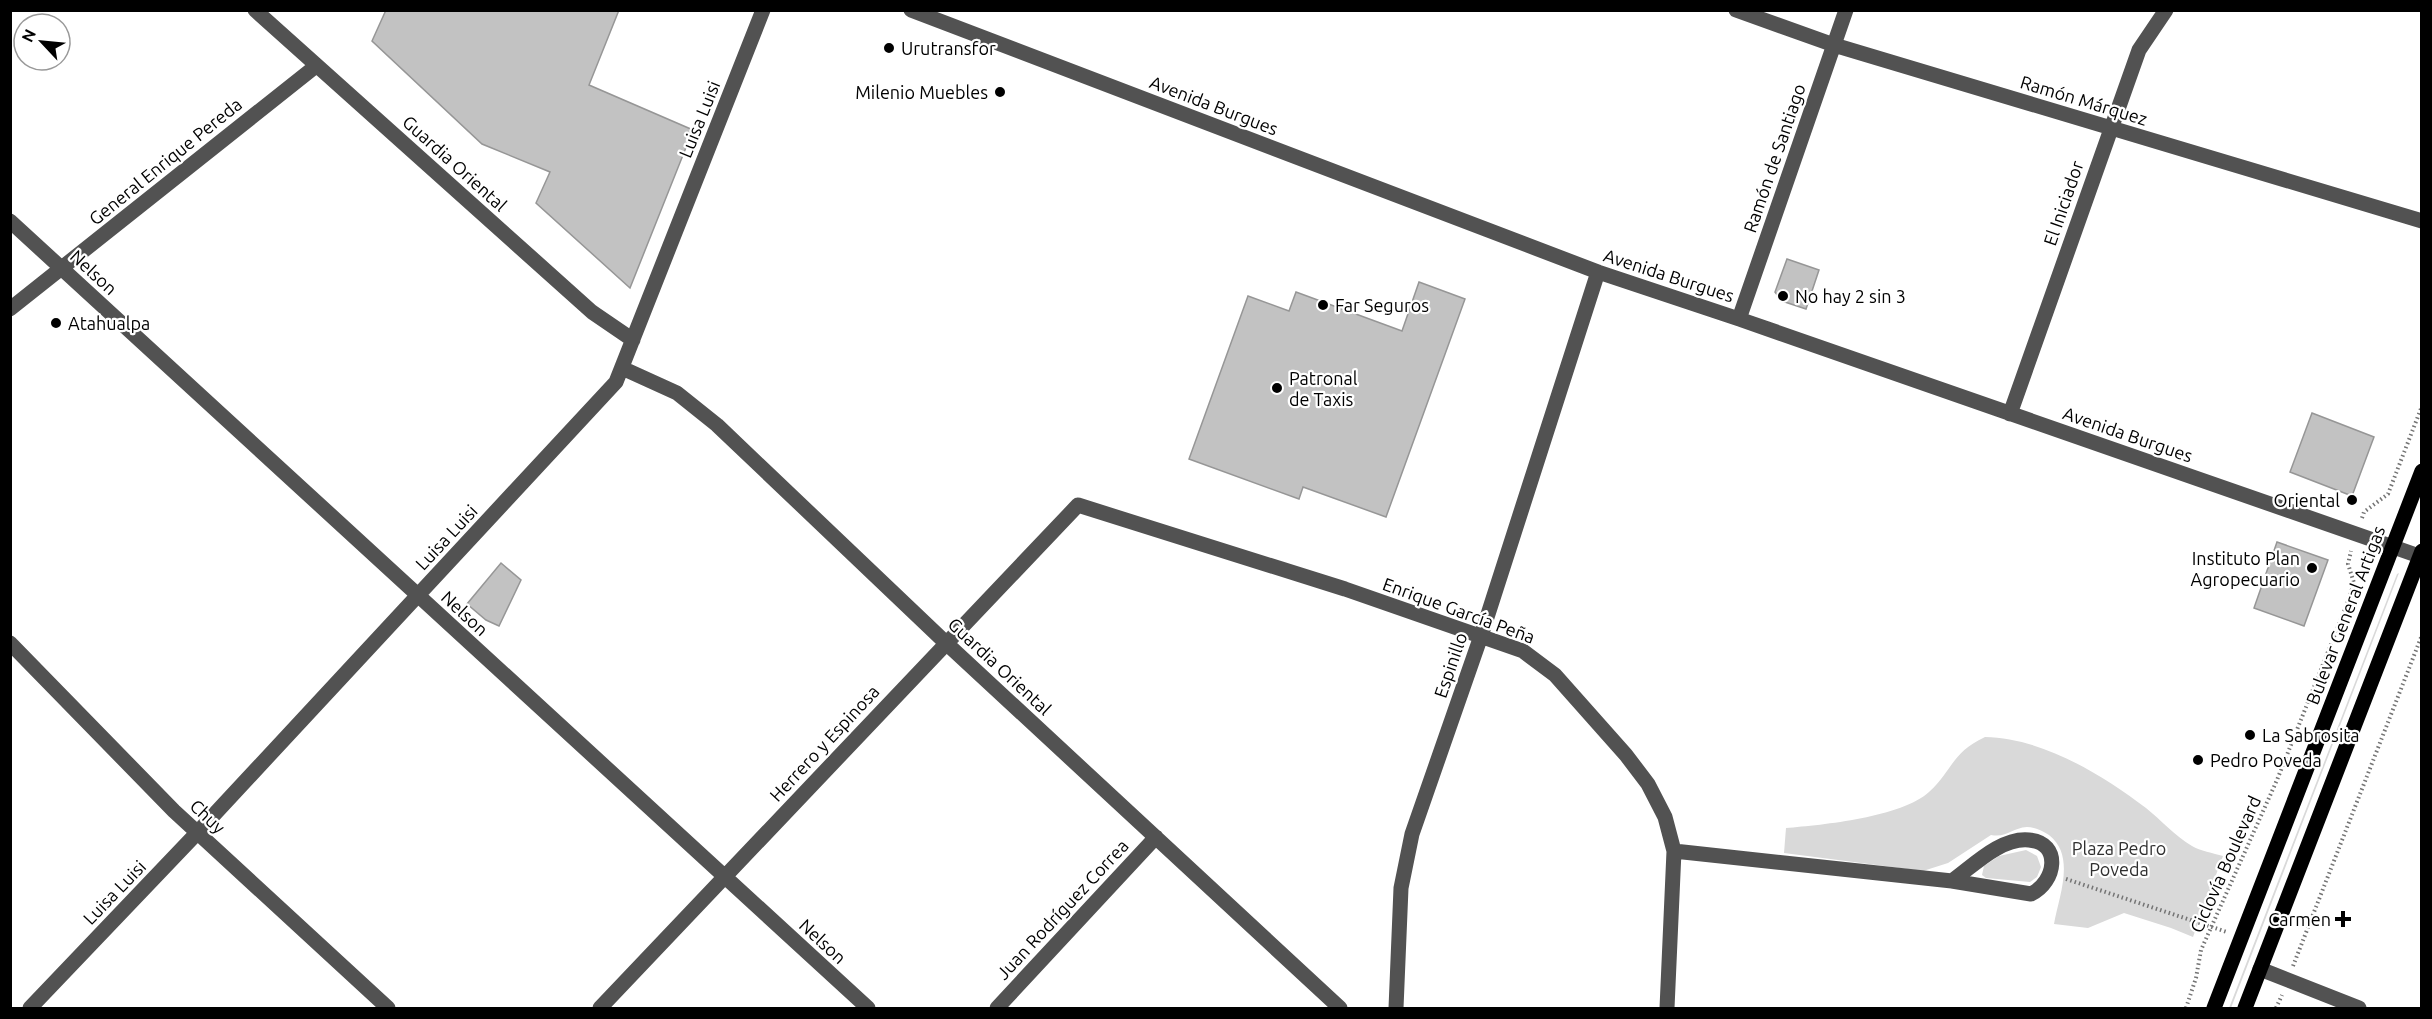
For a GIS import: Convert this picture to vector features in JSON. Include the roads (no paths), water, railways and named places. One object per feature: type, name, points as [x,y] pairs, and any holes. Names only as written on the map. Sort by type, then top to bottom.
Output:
[{"type":"main road","name":"Bulevar General Artigas","points":[[2214,1008],[2421,471]]},
{"type":"main road","points":[[2245,1008],[2421,554]]},
{"type":"street","name":"Guardia Oriental","points":[[255,10],[592,312],[633,340]]},
{"type":"street","name":"Luisa Luisi","points":[[30,1008],[197,833],[608,392],[622,368],[763,10]]},
{"type":"street","name":"Avenida Burgues","points":[[911,10],[947,17],[1598,272],[1739,318],[2356,534],[2421,554]]},
{"type":"street","name":"Ramón Márquez","points":[[1736,10],[1834,45],[2421,221]]},
{"type":"street","name":"Ramón de Santiago","points":[[1739,318],[1846,10]]},
{"type":"street","name":"El Iniciador","points":[[2010,414],[2109,128],[2139,50],[2166,10]]},
{"type":"street","name":"General Enrique Pereda","points":[[10,309],[316,66]]},
{"type":"street","name":"Nelson","points":[[10,221],[868,1008]]},
{"type":"street","name":"Espinillo","points":[[1396,1008],[1401,888],[1412,834],[1481,636],[1598,272]]},
{"type":"street","name":"Guardia Oriental","points":[[622,368],[677,393],[717,425],[946,643],[1340,1008]]},
{"type":"street","name":"Enrique García Peña","points":[[1078,505],[1345,589],[1481,636],[1523,651],[1555,675],[1626,755],[1648,784],[1665,817],[1674,851],[1667,1008]]},
{"type":"street","name":"Herrero y Espinosa","points":[[600,1008],[1078,505]]},
{"type":"street","name":"Chuy","points":[[10,643],[197,833],[388,1008]]},
{"type":"street","name":"Juan Rodríguez Correa","points":[[997,1008],[1156,837]]},
{"type":"street","points":[[1674,851],[1952,881],[2031,894],[2041,889],[2051,874],[2051,857],[2046,848],[2028,840],[2008,843],[1990,853],[1952,881]]},
{"type":"street","points":[[2260,969],[2359,1008]]},
{"type":"place","name":"Urutransfor","points":[[889,48]]},
{"type":"place","name":"Milenio Muebles","points":[[1000,92]]},
{"type":"place","name":"No hay 2 sin 3","points":[[1783,296]]},
{"type":"place","name":"Far Seguros","points":[[1323,305]]},
{"type":"place","name":"Atahualpa","points":[[56,323]]},
{"type":"place","name":"Patronal de Taxis","points":[[1277,388]]},
{"type":"place","name":"Oriental","points":[[2352,500]]},
{"type":"place","name":"Instituto Plan Agropecuario","points":[[2312,568]]},
{"type":"place","name":"La Sabrosita","points":[[2250,735]]},
{"type":"place","name":"Pedro Poveda","points":[[2198,760]]},
{"type":"place","name":"Carmen","points":[[2343,919]]},
{"type":"park label","name":"Plaza Pedro Poveda","points":[[2119,858]]}]
